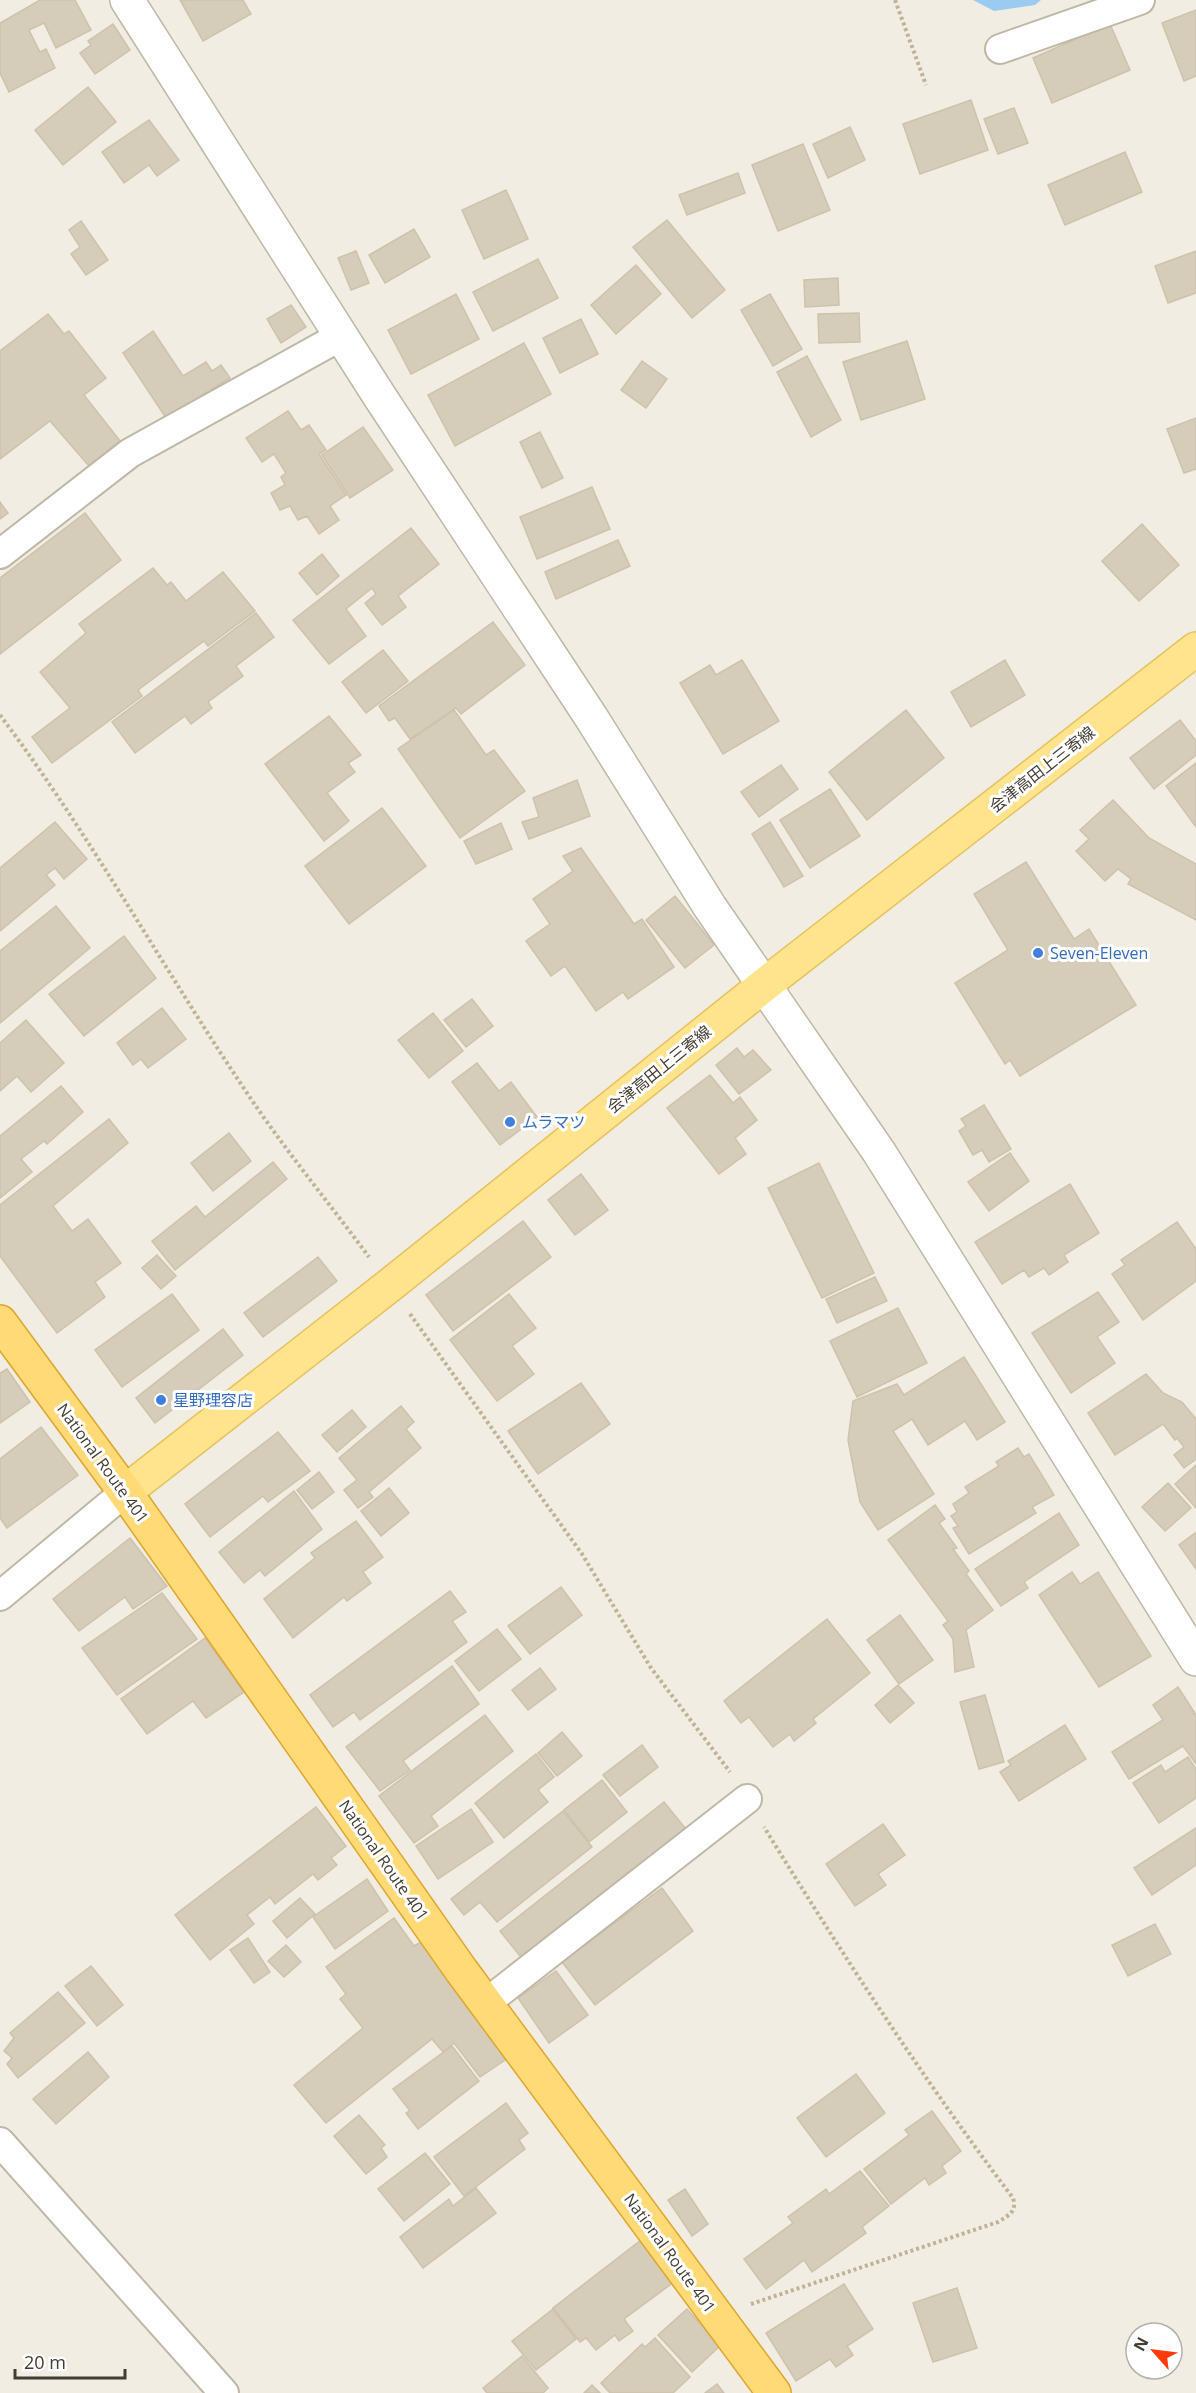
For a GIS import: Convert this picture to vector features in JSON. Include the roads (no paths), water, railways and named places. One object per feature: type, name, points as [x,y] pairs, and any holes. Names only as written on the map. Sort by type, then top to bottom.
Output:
[{"type":"highway","name":"National Route 401","points":[[0,1322],[125,1492],[486,2003],[774,2393]]},
{"type":"main road","name":"会津高田上三寄線","points":[[125,1492],[390,1285],[763,986],[1196,649]]},
{"type":"street","points":[[127,0],[341,336],[591,717],[710,907],[879,1152],[1196,1659]]},
{"type":"street","points":[[1000,49],[1140,0]]},
{"type":"street","points":[[0,554],[130,453],[341,336]]},
{"type":"street","points":[[0,1596],[125,1492]]},
{"type":"street","points":[[486,2003],[747,1799]]},
{"type":"street","points":[[0,2142],[224,2393]]},
{"type":"water","points":[[973,0],[1041,0],[1035,5],[994,11]]},
{"type":"place","name":"Seven-Eleven","points":[[1038,953]]},
{"type":"place","name":"ムラマツ","points":[[510,1122]]},
{"type":"place","name":"星野理容店","points":[[161,1400]]}]
